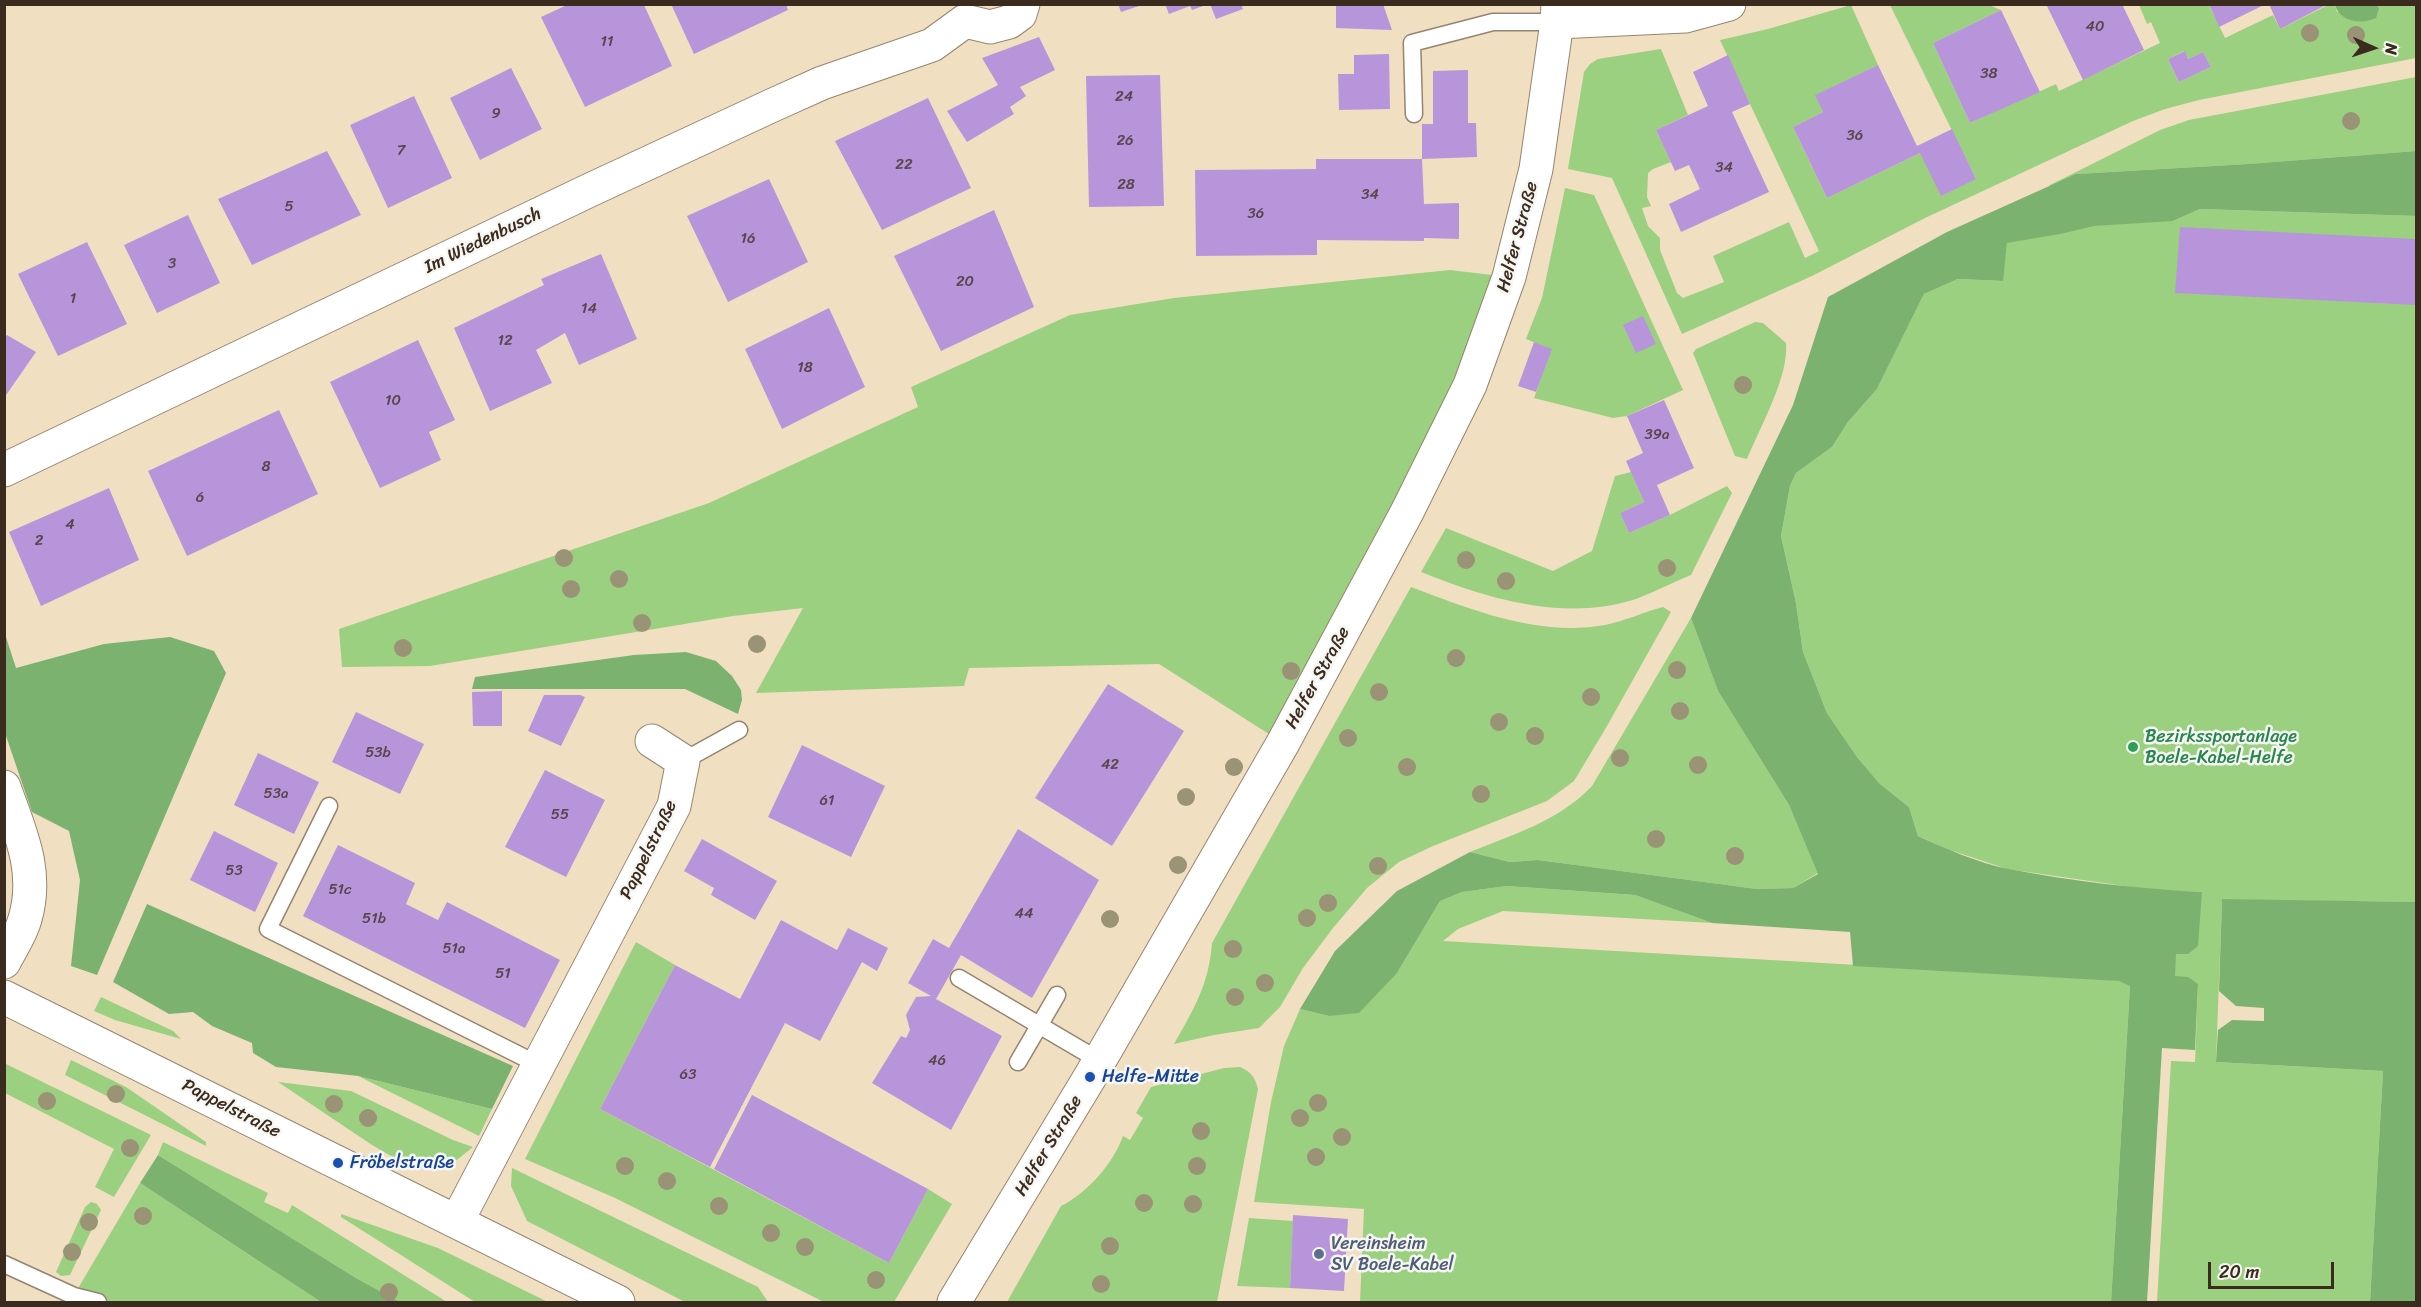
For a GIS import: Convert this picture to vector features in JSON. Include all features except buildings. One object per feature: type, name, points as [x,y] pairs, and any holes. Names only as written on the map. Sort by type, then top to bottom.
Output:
[{"type":"street","name":"Im Wiedenbusch","points":[[4,470],[822,82],[932,45],[964,13],[990,27],[1009,22],[1020,14],[1023,4]]},
{"type":"street","points":[[1558,13],[1685,16],[1729,4]]},
{"type":"street","name":"Helfer Straße","points":[[954,1302],[1100,1061],[1294,723],[1407,512],[1470,386],[1509,277],[1536,169],[1558,13]]},
{"type":"street","points":[[652,741],[683,762]]},
{"type":"street","name":"Pappelstraße","points":[[457,1221],[674,806],[683,762]]},
{"type":"street","points":[[4,787],[27,854],[31,886],[25,921],[4,962]]},
{"type":"street","name":"Pappelstraße","points":[[4,997],[618,1302]]},
{"type":"lane","points":[[1414,114],[1412,43],[1493,22],[1558,13]]},
{"type":"lane","points":[[683,762],[739,730]]},
{"type":"lane","points":[[328,806],[268,929],[539,1065]]},
{"type":"lane","points":[[959,978],[1100,1061]]},
{"type":"lane","points":[[1018,1062],[1057,995]]},
{"type":"lane","points":[[4,1264],[74,1296],[98,1302]]},
{"type":"green space","points":[[1851,5],[1878,65],[1816,95],[1823,112],[1793,127],[1827,198],[1920,153],[1976,179],[1890,5],[1989,5],[2001,10],[1933,43],[1970,123],[2056,84],[2059,91],[2160,43],[2151,22],[2147,24],[2139,5],[2209,5],[2225,38],[2273,15],[2280,29],[2328,5],[2335,5],[2337,12],[2379,8],[2377,5],[2416,5],[2416,58],[2199,100],[2133,121],[1925,218],[1812,276],[1682,334],[1612,178],[1568,169],[1584,72],[1598,59],[1661,49],[1688,115],[1656,130],[1671,162],[1648,173],[1647,197],[1651,206],[1642,208],[1648,226],[1660,238],[1660,250],[1677,293],[1683,298],[1724,282],[1713,256],[1789,222],[1805,258],[1819,251],[1720,40]],"holes":[[[2184,51],[2188,59],[2203,52],[2211,67],[2179,82],[2168,59]]]},
{"type":"green space","points":[[2335,5],[2377,5],[2379,8],[2376,18],[2358,21],[2346,18]]},
{"type":"green space","name":"Bezirkssportanlage Boele-Kabel-Helfe","points":[[2416,77],[2416,151],[2076,174],[2173,221],[2200,209],[2416,216],[2416,902],[2222,900],[2216,1062],[2383,1071],[2370,1302],[2157,1302],[2171,1061],[2195,1062],[2198,985],[2130,986],[2111,1302],[1360,1302],[1364,1209],[1254,1202],[1271,1102],[1284,1046],[1300,1009],[1329,1016],[1397,973],[1440,901],[1462,892],[1507,886],[1635,895],[1712,923],[1503,911],[1458,929],[1443,941],[2099,979],[2176,953],[2187,954],[2202,892],[2152,890],[2007,869],[1950,850],[1918,836],[1909,807],[1880,784],[1857,757],[1827,713],[1803,652],[1796,603],[1781,536],[1790,486],[1796,473],[1832,447],[1848,422],[1877,389],[1924,294],[1958,279],[2002,281],[2007,243],[2050,185],[2160,130],[2189,120]]},
{"type":"green space","points":[[2416,151],[2416,216],[2200,209],[2173,221],[2094,226],[2007,243],[2003,281],[1958,279],[1924,294],[1877,389],[1848,422],[1832,447],[1796,473],[1790,486],[1781,536],[1796,603],[1803,652],[1827,713],[1857,757],[1880,784],[1909,807],[1918,836],[1951,851],[2009,869],[2105,884],[2202,892],[2198,946],[2188,954],[2176,954],[2175,976],[2188,977],[2198,984],[2195,1050],[2162,1048],[2147,1302],[2111,1302],[2130,986],[2119,981],[1853,966],[1850,932],[1712,923],[1635,895],[1507,886],[1462,892],[1440,901],[1397,973],[1359,1013],[1329,1016],[1300,1009],[1335,951],[1397,891],[1470,852],[1510,862],[1538,860],[1757,889],[1793,888],[1818,874],[1789,805],[1718,691],[1691,618],[1793,405],[1828,297],[1947,232],[2076,174]]},
{"type":"green space","points":[[1565,188],[1594,195],[1683,390],[1627,416],[1613,418],[1534,398],[1551,349],[1526,339],[1542,298]]},
{"type":"green space","points":[[1450,270],[1509,277],[1283,743],[1159,664],[969,668],[964,686],[756,693],[803,608],[733,616],[430,666],[342,667],[339,629],[709,503],[918,407],[911,387],[1070,315],[1174,298]]},
{"type":"green space","points":[[1755,322],[1763,323],[1786,343],[1786,356],[1778,386],[1747,459],[1735,456],[1693,353],[1696,349]]},
{"type":"green space","points":[[1631,472],[1644,502],[1620,513],[1629,533],[1727,486],[1732,493],[1691,575],[1636,599],[1609,606],[1554,608],[1473,591],[1421,572],[1446,528],[1553,571],[1592,551],[1615,476]]},
{"type":"green space","points":[[1411,587],[1506,619],[1555,627],[1580,628],[1605,625],[1663,607],[1671,612],[1574,781],[1547,801],[1433,846],[1399,862],[1367,888],[1333,928],[1303,968],[1280,1007],[1259,1028],[1174,1044],[1204,984],[1212,943]]},
{"type":"green space","points":[[1691,618],[1718,691],[1789,805],[1818,873],[1793,888],[1757,889],[1538,860],[1510,862],[1470,852],[1550,818],[1565,809],[1592,786]]},
{"type":"green space","points":[[5,634],[16,668],[104,644],[170,637],[214,651],[226,673],[97,975],[71,966],[80,880],[69,831],[32,812],[5,733]]},
{"type":"green space","points":[[686,652],[716,661],[732,676],[741,690],[742,700],[738,714],[685,689],[472,689],[475,677],[634,655]]},
{"type":"green space","points":[[2222,899],[2416,902],[2416,1302],[2370,1302],[2383,1071],[2216,1062],[2218,1030],[2232,1020],[2264,1021],[2264,1008],[2236,1006],[2219,991]]},
{"type":"green space","points":[[147,904],[513,1066],[492,1109],[358,1076],[276,1067],[253,1053],[252,1043],[212,1026],[193,1012],[169,1014],[113,982]]},
{"type":"green space","points":[[636,942],[675,965],[600,1109],[889,1263],[928,1189],[952,1204],[894,1302],[824,1302],[615,1198],[525,1159]]},
{"type":"green space","points":[[101,997],[173,1031],[181,1039],[115,1020],[94,1011]]},
{"type":"green space","points":[[71,1060],[126,1087],[206,1142],[206,1146],[65,1075]]},
{"type":"green space","points":[[4,1063],[151,1135],[114,1197],[95,1187],[114,1149],[5,1093]]},
{"type":"green space","points":[[1240,1067],[1252,1075],[1258,1089],[1217,1302],[1007,1302],[1061,1206],[1080,1194],[1098,1177],[1113,1157],[1123,1136],[1130,1140],[1143,1118],[1136,1113],[1151,1087],[1224,1068]]},
{"type":"green space","points":[[358,1076],[492,1109],[479,1136]]},
{"type":"green space","points":[[278,1082],[351,1091],[453,1140],[473,1147],[453,1163],[436,1168],[410,1167],[372,1145]]},
{"type":"green space","points":[[163,1142],[268,1193],[264,1202],[288,1213],[292,1205],[447,1302],[400,1302],[356,1278],[158,1155]]},
{"type":"green space","points":[[158,1155],[356,1278],[400,1302],[321,1302],[140,1183]]},
{"type":"green space","points":[[512,1168],[758,1287],[768,1302],[685,1302],[527,1221],[511,1186]]},
{"type":"green space","points":[[140,1183],[321,1302],[70,1302]]},
{"type":"green space","points":[[91,1202],[97,1204],[101,1210],[70,1275],[61,1276],[56,1272],[85,1207]]},
{"type":"green space","points":[[341,1214],[438,1248],[548,1302],[475,1302],[341,1217]]},
{"type":"green space","points":[[1249,1218],[1293,1221],[1290,1288],[1237,1286]]},
{"type":"place","name":"Bezirkssportanlage Boele-Kabel-Helfe","points":[[2133,747]]},
{"type":"place","name":"Helfe-Mitte","points":[[1090,1077]]},
{"type":"place","name":"Fröbelstraße","points":[[338,1163]]},
{"type":"place","name":"Vereinsheim SV Boele-Kabel","points":[[1319,1254]]}]
